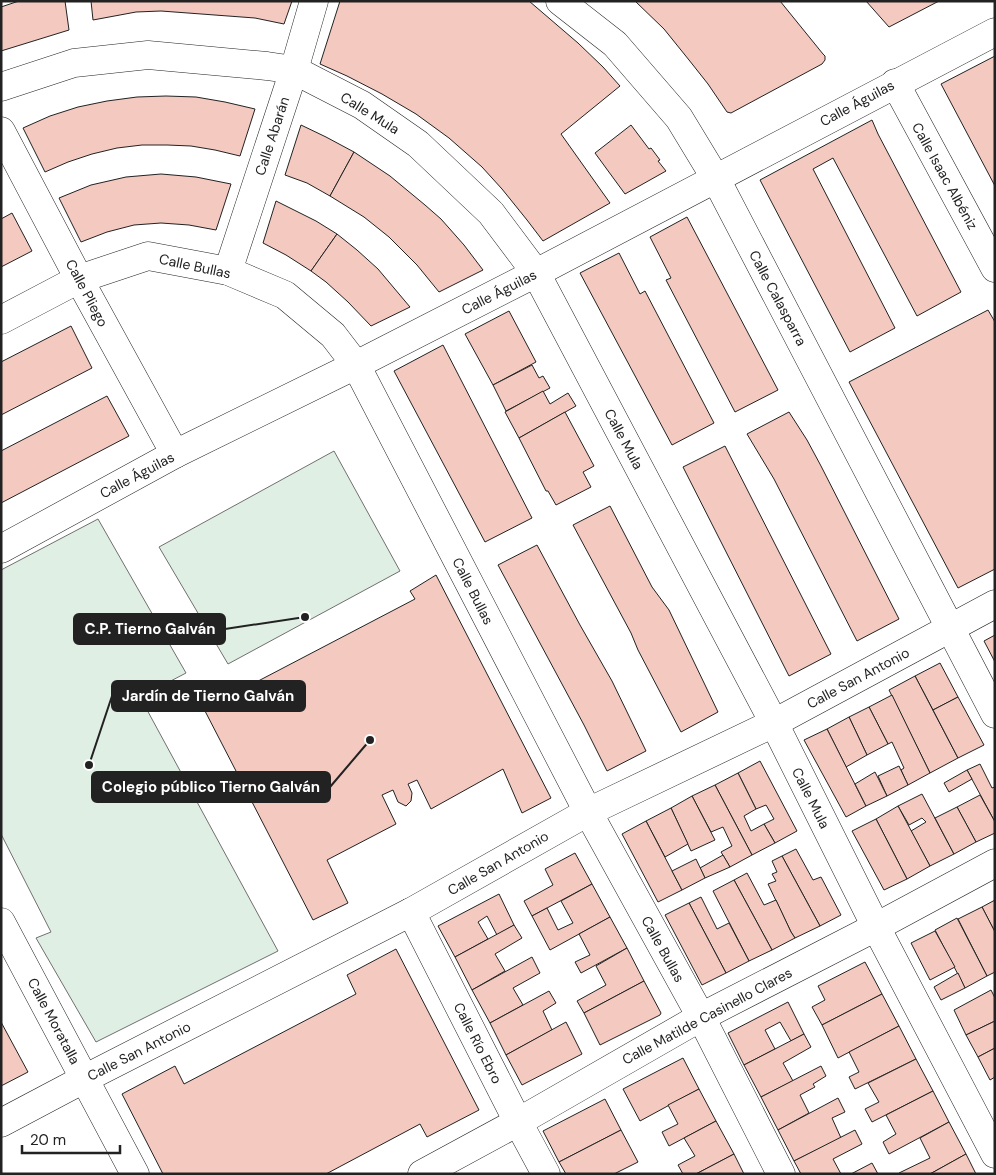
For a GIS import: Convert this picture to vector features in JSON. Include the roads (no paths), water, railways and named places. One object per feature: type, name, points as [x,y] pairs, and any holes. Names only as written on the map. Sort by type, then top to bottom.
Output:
[{"type":"street","name":"Calle Abarán","points":[[228,271],[294,70],[314,1]]},
{"type":"street","name":"Calle Calasparra","points":[[560,1],[615,44],[679,118],[716,180],[995,714]]},
{"type":"street","name":"Calle Águilas","points":[[1,549],[175,454],[356,365],[536,273],[995,32]]},
{"type":"street","name":"Calle Mula","points":[[1,87],[74,62],[148,55],[294,70],[362,105],[418,144],[491,213],[536,273],[774,723],[876,927],[995,1154]]},
{"type":"street","name":"Calle Isaac Albéniz","points":[[895,83],[995,268]]},
{"type":"street","name":"Calle Pliego","points":[[1,131],[79,279],[175,454]]},
{"type":"street","name":"Calle Bullas","points":[[1,320],[79,279],[148,256],[228,271],[285,295],[333,335],[356,365],[588,812],[701,1017],[780,1174]]},
{"type":"street","name":"Calle San Antonio","points":[[1,1123],[411,912],[588,812],[774,723],[995,604]]},
{"type":"street","name":"Calle Matilde Casinello Clares","points":[[422,1174],[518,1122],[701,1017],[995,863]]},
{"type":"street","name":"Calle Río Ebro","points":[[411,912],[546,1174]]},
{"type":"street","name":"Calle Moratalla","points":[[1,922],[135,1174]]},
{"type":"place","name":"C.P. Tierno Galván","points":[[305,617]]},
{"type":"place","name":"Colegio público Tierno Galván","points":[[370,740]]},
{"type":"place","name":"Jardín de Tierno Galván","points":[[89,765]]}]
